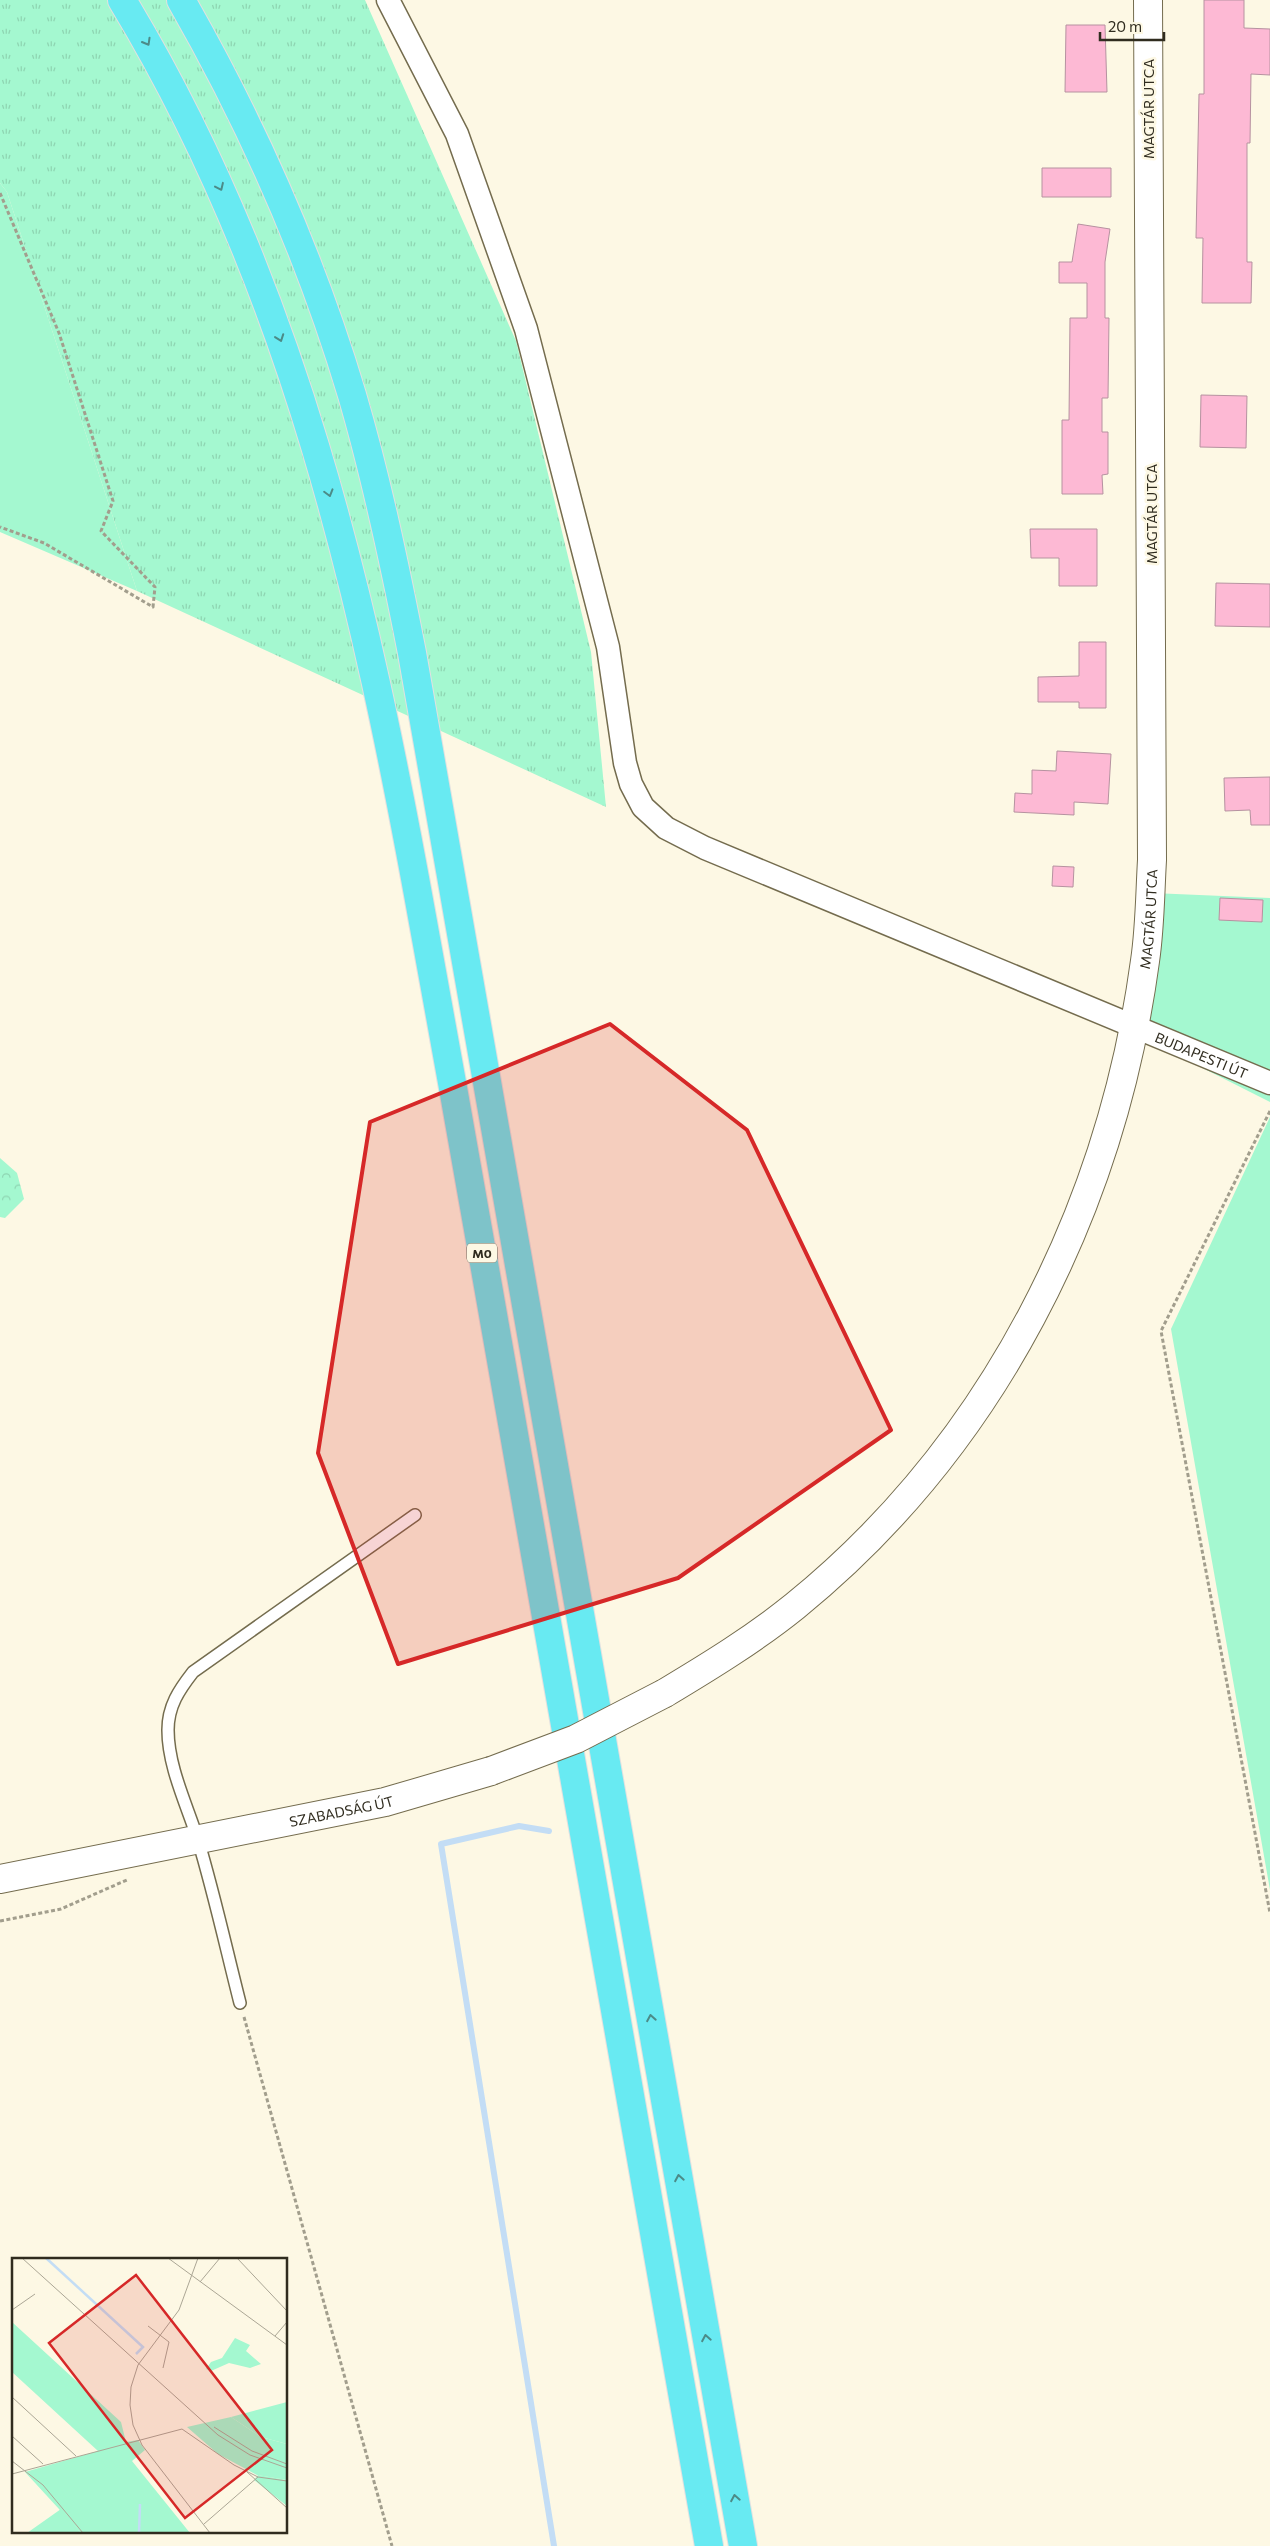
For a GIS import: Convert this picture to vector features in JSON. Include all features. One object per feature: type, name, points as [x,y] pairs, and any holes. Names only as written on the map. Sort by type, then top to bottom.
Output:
[{"type":"highway","name":"M0","points":[[122,0],[149,44],[191,126],[234,219],[260,284],[316,445],[367,634],[399,786],[446,1047],[709,2546]]},
{"type":"highway","name":"M0","points":[[181,0],[236,105],[298,242],[351,394],[386,522],[412,653],[743,2546]]},
{"type":"street","name":"BUDAPESTI ÚT","points":[[388,0],[458,134],[526,329],[608,647],[625,763],[631,784],[643,807],[666,828],[705,848],[1270,1083]]},
{"type":"street","name":"MAGTÁR UTCA","points":[[665,1693],[762,1631],[836,1570],[910,1496],[974,1413],[1022,1336],[1070,1238],[1101,1152],[1114,1108],[1133,1026],[1145,961],[1152,860],[1148,0]]},
{"type":"street","name":"SZABADSÁG ÚT","points":[[0,1879],[385,1802],[491,1771],[576,1738],[665,1693]]},
{"type":"lane","points":[[240,2002],[197,1839],[171,1755],[168,1730],[170,1707],[179,1689],[193,1672],[415,1515]]},
{"type":"path","points":[[0,193],[59,333],[113,501],[101,531],[156,587],[153,607],[44,543],[0,527]]},
{"type":"path","points":[[1270,1111],[1161,1331],[1270,1913]]},
{"type":"path","points":[[240,2002],[392,2546]]},
{"type":"highlighted area","points":[[610,1024],[747,1130],[891,1430],[678,1578],[398,1664],[318,1453],[370,1122]]},
{"type":"green space","points":[[0,0],[365,0],[516,341],[591,652],[606,807],[137,591],[7,192],[0,183]]},
{"type":"green space","points":[[0,183],[7,192],[137,591],[0,532]]},
{"type":"green space","points":[[1152,893],[1270,898],[1270,1102],[1147,1040]]},
{"type":"green space","points":[[1270,1117],[1270,1890],[1171,1329]]},
{"type":"green space","points":[[0,1158],[17,1173],[24,1199],[5,1218],[0,1217]]},
{"type":"building","points":[[1204,0],[1244,0],[1244,28],[1270,29],[1270,75],[1251,74],[1250,143],[1247,143],[1247,262],[1252,262],[1251,303],[1202,303],[1203,238],[1196,238],[1199,94],[1204,94]]},
{"type":"building","points":[[1066,25],[1105,25],[1107,92],[1065,92]]},
{"type":"building","points":[[1042,168],[1111,168],[1111,197],[1042,197]]},
{"type":"building","points":[[1078,224],[1110,229],[1105,262],[1105,318],[1109,318],[1108,398],[1102,398],[1102,432],[1108,432],[1108,474],[1102,475],[1103,494],[1062,494],[1062,420],[1069,420],[1070,318],[1087,318],[1087,283],[1059,283],[1059,262],[1072,262]]},
{"type":"building","points":[[1201,395],[1247,396],[1246,448],[1200,447]]},
{"type":"building","points":[[1030,529],[1097,529],[1097,586],[1059,586],[1059,558],[1031,558]]},
{"type":"building","points":[[1216,583],[1270,584],[1270,627],[1215,626]]},
{"type":"building","points":[[1079,642],[1106,642],[1106,708],[1079,708],[1079,702],[1038,702],[1038,677],[1079,676]]},
{"type":"building","points":[[1057,751],[1111,754],[1108,804],[1074,802],[1074,815],[1014,812],[1015,793],[1032,794],[1032,770],[1056,771]]},
{"type":"building","points":[[1270,777],[1270,825],[1251,825],[1250,810],[1225,811],[1224,778]]},
{"type":"building","points":[[1053,866],[1074,867],[1073,887],[1052,886]]},
{"type":"building","points":[[1220,898],[1263,900],[1262,922],[1219,920]]},
{"type":"waterway","points":[[549,1831],[519,1826],[441,1844],[554,2546]]}]
